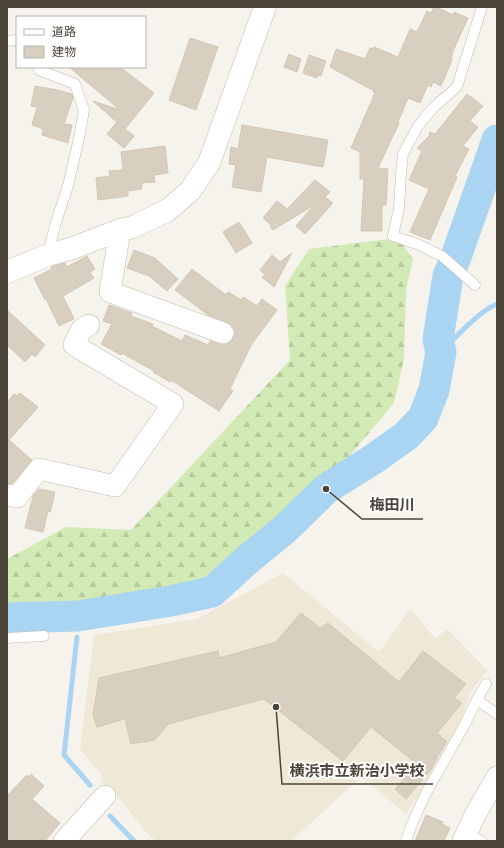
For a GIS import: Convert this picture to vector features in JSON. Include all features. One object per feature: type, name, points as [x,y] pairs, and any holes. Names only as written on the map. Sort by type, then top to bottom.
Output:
[{"type":"street","points":[[7,272],[48,255],[70,249],[120,230],[133,227],[168,210],[190,191],[209,162],[265,7]]},
{"type":"street","points":[[120,230],[110,292],[223,333]]},
{"type":"street","points":[[7,495],[17,497],[39,469],[115,486],[173,404],[74,345],[81,330],[89,325]]},
{"type":"street","points":[[470,838],[476,813],[497,776]]},
{"type":"street","points":[[64,841],[106,796]]},
{"type":"lane","points":[[472,282],[442,256],[417,244],[393,236],[399,208],[401,173],[404,154],[418,126],[434,107],[457,87],[482,7]]},
{"type":"lane","points":[[40,68],[39,70],[75,84],[84,110],[68,186],[56,222],[48,255]]},
{"type":"lane","points":[[7,638],[44,636]]},
{"type":"lane","points":[[406,841],[425,794],[486,684]]},
{"type":"lane","points":[[477,700],[497,714]]},
{"type":"shaded area","points":[[283,573],[379,652],[411,608],[435,639],[447,629],[488,671],[471,691],[461,722],[422,790],[406,814],[361,777],[291,841],[156,841],[146,832],[117,796],[100,781],[103,777],[80,749],[94,635],[197,619]]},
{"type":"green space","points":[[398,238],[413,259],[406,290],[404,359],[394,403],[278,541],[180,607],[7,606],[7,558],[66,527],[131,530],[290,360],[285,286],[309,249]]},
{"type":"building","points":[[434,7],[453,15],[454,12],[468,18],[453,51],[452,60],[441,86],[433,82],[431,87],[428,85],[420,103],[408,98],[398,122],[399,123],[378,168],[388,169],[386,205],[382,205],[382,231],[361,231],[364,179],[360,179],[360,152],[351,148],[375,93],[373,92],[374,91],[330,67],[336,49],[365,59],[370,48],[373,49],[374,47],[398,57],[410,29],[417,32],[427,11],[431,13]]},
{"type":"building","points":[[190,38],[218,47],[196,110],[169,100]]},
{"type":"building","points":[[289,54],[301,59],[297,72],[284,67]]},
{"type":"building","points":[[309,55],[326,61],[321,76],[318,75],[317,78],[303,73]]},
{"type":"building","points":[[70,68],[121,68],[154,93],[125,129],[134,136],[124,148],[107,134],[117,122],[93,101],[120,110]]},
{"type":"building","points":[[35,86],[72,94],[73,98],[64,124],[72,125],[68,143],[42,135],[43,129],[32,125],[37,107],[31,106]]},
{"type":"building","points":[[467,94],[483,106],[470,121],[478,127],[463,146],[469,149],[455,176],[457,177],[430,240],[410,232],[429,189],[409,180],[422,151],[417,148],[429,136],[430,132],[435,134]]},
{"type":"building","points":[[242,125],[328,140],[323,167],[267,157],[261,192],[232,187],[236,165],[229,164],[231,147],[238,149]]},
{"type":"building","points":[[165,146],[168,173],[154,175],[155,182],[141,183],[142,189],[128,191],[128,196],[98,200],[96,178],[110,176],[109,171],[123,170],[121,152]]},
{"type":"building","points":[[315,180],[330,192],[325,197],[333,203],[305,234],[296,226],[314,205],[273,230],[270,227],[271,225],[263,218],[277,201],[287,209]]},
{"type":"building","points":[[239,222],[252,243],[236,253],[223,232]]},
{"type":"building","points":[[134,250],[155,258],[178,279],[167,291],[149,276],[127,268]]},
{"type":"building","points":[[292,253],[274,287],[262,277],[265,275],[260,270],[272,255],[280,262]]},
{"type":"building","points":[[87,256],[95,269],[90,272],[94,278],[63,296],[74,319],[59,326],[34,278],[52,269],[51,267],[65,263],[67,267]]},
{"type":"building","points":[[192,269],[226,295],[228,292],[241,300],[243,297],[257,306],[262,299],[277,310],[251,345],[230,389],[233,391],[219,411],[171,380],[170,382],[122,353],[121,355],[101,344],[112,324],[103,321],[109,305],[132,313],[131,316],[153,324],[152,326],[182,341],[185,335],[208,345],[210,341],[225,345],[230,342],[234,337],[235,331],[232,325],[208,315],[175,290]]},
{"type":"building","points":[[7,310],[45,345],[35,357],[32,354],[25,362],[7,345]]},
{"type":"building","points":[[20,393],[38,407],[9,440],[32,460],[12,484],[7,483],[7,403],[14,394],[17,396]]},
{"type":"building","points":[[39,489],[55,492],[50,512],[48,511],[43,532],[25,528],[33,496]]},
{"type":"building","points":[[301,613],[320,628],[328,623],[399,682],[423,651],[466,684],[454,698],[462,703],[437,733],[447,742],[436,758],[437,759],[432,766],[433,767],[406,799],[395,789],[417,764],[371,727],[343,761],[264,699],[168,724],[155,740],[131,744],[125,719],[97,727],[93,715],[99,678],[218,651],[219,658],[276,642]]},
{"type":"building","points":[[31,774],[44,786],[32,799],[60,823],[45,841],[7,841],[7,796],[27,775],[28,777]]},
{"type":"building","points":[[426,815],[443,822],[442,824],[450,828],[444,841],[415,841]]},
{"type":"waterway","points":[[7,618],[78,616],[171,601],[212,592],[247,560],[285,529],[326,489],[372,460],[406,436],[423,418],[434,390],[441,352],[438,339],[448,276],[497,140]]},
{"type":"waterway","points":[[441,352],[475,319],[497,304]]},
{"type":"waterway","points":[[77,637],[64,755],[90,785]]},
{"type":"waterway","points":[[110,816],[134,841]]},
{"type":"place","name":"梅田川","points":[[326,489]]},
{"type":"place","name":"横浜市立新治小学校","points":[[276,707]]}]
